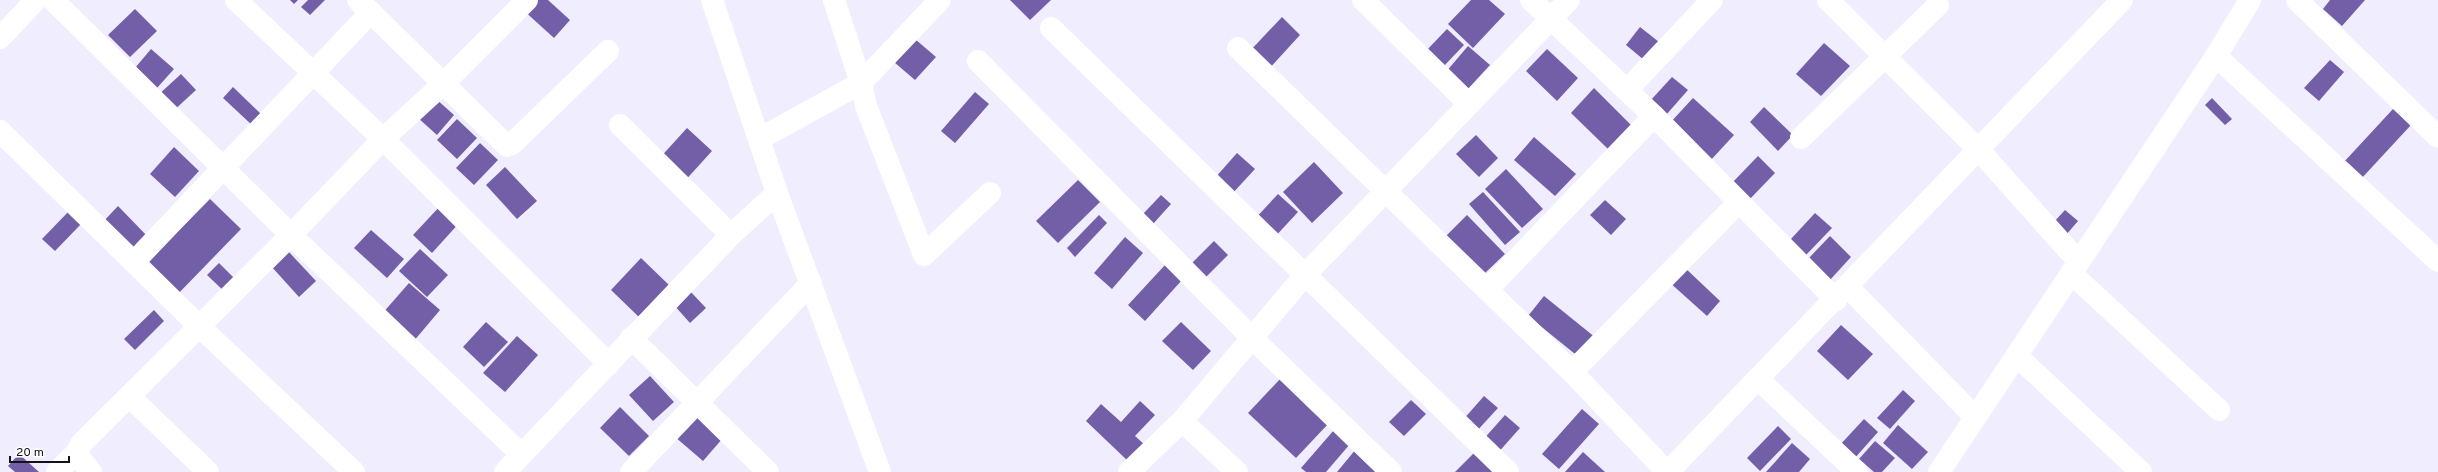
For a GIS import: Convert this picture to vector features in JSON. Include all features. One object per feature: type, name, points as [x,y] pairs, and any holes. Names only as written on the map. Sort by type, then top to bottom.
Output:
[{"type":"street","points":[[0,38],[36,0]]},
{"type":"street","points":[[53,0],[291,235],[521,454]]},
{"type":"street","points":[[236,0],[383,139],[609,364]]},
{"type":"street","points":[[57,472],[76,453],[81,444],[200,327],[383,139],[444,83],[527,0]]},
{"type":"street","points":[[712,0],[777,193],[880,472]]},
{"type":"street","points":[[759,139],[861,83],[940,0]]},
{"type":"street","points":[[1363,0],[1469,104]]},
{"type":"street","points":[[1531,0],[1654,116],[1738,203],[1842,293],[1975,417]]},
{"type":"street","points":[[1129,472],[1182,421],[1251,336],[1305,275],[1387,192],[1469,104],[1570,0]]},
{"type":"street","points":[[1627,90],[1712,0]]},
{"type":"street","points":[[1828,0],[1978,149],[2074,267],[2219,410]]},
{"type":"street","points":[[1238,48],[1572,372],[1667,472],[1842,293],[2122,0]]},
{"type":"street","points":[[1940,472],[2074,267],[2216,56],[2250,0]]},
{"type":"street","points":[[2297,0],[2438,137]]},
{"type":"street","points":[[836,1],[861,83],[866,106],[924,255],[990,193]]},
{"type":"street","points":[[1801,138],[1938,5]]},
{"type":"street","points":[[134,262],[313,74],[364,6],[444,83],[505,145],[509,146],[608,52]]},
{"type":"street","points":[[1051,28],[1508,472]]},
{"type":"street","points":[[2216,56],[2438,261]]},
{"type":"street","points":[[978,61],[1251,336],[1391,472]]},
{"type":"street","points":[[1488,290],[1654,116]]},
{"type":"street","points":[[620,126],[731,235]]},
{"type":"street","points":[[0,131],[200,327],[354,472]]},
{"type":"street","points":[[505,472],[609,364],[631,338],[731,235],[777,193]]},
{"type":"street","points":[[1572,372],[1738,203]]},
{"type":"street","points":[[631,472],[811,283]]},
{"type":"street","points":[[631,338],[768,472]]},
{"type":"street","points":[[2017,356],[2142,472]]},
{"type":"street","points":[[1758,379],[1857,472]]},
{"type":"street","points":[[130,397],[208,472]]},
{"type":"street","points":[[1182,421],[1237,472]]},
{"type":"street","points":[[76,453],[91,472]]},
{"type":"building","points":[[290,0],[298,0],[294,4]]},
{"type":"building","points":[[308,0],[325,0],[310,15],[301,7]]},
{"type":"building","points":[[530,0],[548,0],[570,20],[554,38],[522,9]]},
{"type":"building","points":[[1010,0],[1051,0],[1030,20]]},
{"type":"building","points":[[1471,0],[1489,0],[1505,14],[1473,48],[1448,24]]},
{"type":"building","points":[[2330,0],[2365,0],[2342,26],[2323,9]]},
{"type":"building","points":[[135,9],[157,31],[130,57],[108,35]]},
{"type":"building","points":[[1282,17],[1300,35],[1267,71],[1248,53]]},
{"type":"building","points":[[1640,27],[1659,42],[1644,60],[1626,45]]},
{"type":"building","points":[[1447,29],[1464,45],[1443,67],[1424,53]]},
{"type":"building","points":[[915,39],[936,57],[915,80],[894,62]]},
{"type":"building","points":[[1824,43],[1850,66],[1821,96],[1796,74]]},
{"type":"building","points":[[1468,46],[1490,65],[1466,91],[1445,73]]},
{"type":"building","points":[[151,49],[174,69],[157,88],[135,68]]},
{"type":"building","points":[[1547,49],[1578,78],[1557,101],[1526,71]]},
{"type":"building","points":[[2330,60],[2344,72],[2319,101],[2304,88]]},
{"type":"building","points":[[181,74],[196,90],[171,113],[156,97]]},
{"type":"building","points":[[1672,77],[1688,90],[1666,115],[1650,101]]},
{"type":"building","points":[[233,87],[263,116],[253,126],[223,98]]},
{"type":"building","points":[[1594,88],[1632,126],[1609,150],[1571,113]]},
{"type":"building","points":[[975,92],[989,104],[955,143],[941,131]]},
{"type":"building","points":[[435,98],[454,115],[437,135],[417,117]]},
{"type":"building","points":[[1693,98],[1734,135],[1710,161],[1669,124]]},
{"type":"building","points":[[2212,98],[2232,119],[2225,125],[2205,105]]},
{"type":"building","points":[[1764,107],[1793,135],[1778,151],[1750,122]]},
{"type":"building","points":[[2393,109],[2411,125],[2361,179],[2343,163]]},
{"type":"building","points":[[457,119],[477,138],[457,159],[437,140]]},
{"type":"building","points":[[687,128],[712,151],[682,184],[657,161]]},
{"type":"building","points":[[1476,135],[1498,158],[1479,177],[1456,154]]},
{"type":"building","points":[[1534,137],[1576,174],[1555,196],[1514,160]]},
{"type":"building","points":[[480,143],[498,160],[474,185],[456,168]]},
{"type":"building","points":[[174,147],[199,171],[175,197],[150,174]]},
{"type":"building","points":[[1237,153],[1255,169],[1231,195],[1214,179]]},
{"type":"building","points":[[1758,156],[1775,173],[1748,201],[1731,184]]},
{"type":"building","points":[[1314,162],[1343,193],[1312,223],[1283,192]]},
{"type":"building","points":[[505,167],[537,201],[517,219],[486,185]]},
{"type":"building","points":[[1506,169],[1543,209],[1522,228],[1485,189]]},
{"type":"building","points":[[1078,180],[1100,202],[1058,243],[1036,221]]},
{"type":"building","points":[[1483,192],[1520,232],[1505,245],[1469,204]]},
{"type":"building","points":[[1278,194],[1298,212],[1272,240],[1252,222]]},
{"type":"building","points":[[1161,195],[1171,204],[1153,224],[1143,214]]},
{"type":"building","points":[[210,199],[241,229],[175,297],[144,266]]},
{"type":"building","points":[[1605,200],[1626,219],[1611,235],[1590,215]]},
{"type":"building","points":[[442,204],[461,221],[432,253],[413,235]]},
{"type":"building","points":[[118,206],[150,239],[134,256],[101,224]]},
{"type":"building","points":[[71,209],[84,221],[55,251],[42,239]]},
{"type":"building","points":[[2065,210],[2078,221],[2066,235],[2053,223]]},
{"type":"building","points":[[1815,213],[1832,228],[1806,255],[1790,240]]},
{"type":"building","points":[[1099,215],[1107,223],[1075,257],[1067,248]]},
{"type":"building","points":[[1467,215],[1505,254],[1483,275],[1446,236]]},
{"type":"building","points":[[371,230],[404,259],[387,278],[354,248]]},
{"type":"building","points":[[1830,236],[1851,257],[1830,280],[1808,259]]},
{"type":"building","points":[[1125,237],[1143,253],[1112,289],[1094,273]]},
{"type":"building","points":[[1214,241],[1228,255],[1206,277],[1192,263]]},
{"type":"building","points":[[420,249],[448,275],[427,297],[399,271]]},
{"type":"building","points":[[288,251],[316,281],[299,297],[271,266]]},
{"type":"building","points":[[641,258],[669,285],[639,317],[611,290]]},
{"type":"building","points":[[219,263],[238,282],[227,294],[207,275]]},
{"type":"building","points":[[1165,265],[1182,280],[1145,321],[1128,305]]},
{"type":"building","points":[[1682,265],[1720,301],[1707,316],[1668,281]]},
{"type":"building","points":[[409,283],[440,310],[413,342],[381,315]]},
{"type":"building","points":[[689,290],[706,308],[690,323],[673,304]]},
{"type":"building","points":[[1544,296],[1596,338],[1580,358],[1528,316]]},
{"type":"building","points":[[154,310],[164,321],[135,350],[124,339]]},
{"type":"building","points":[[486,322],[508,342],[484,367],[463,347]]},
{"type":"building","points":[[1181,322],[1211,351],[1193,370],[1162,341]]},
{"type":"building","points":[[1841,325],[1873,354],[1848,380],[1817,351]]},
{"type":"building","points":[[517,336],[538,355],[505,392],[483,373]]},
{"type":"building","points":[[650,376],[674,402],[653,421],[629,395]]},
{"type":"building","points":[[1281,378],[1329,423],[1296,458],[1248,413]]},
{"type":"building","points":[[1903,390],[1915,401],[1890,429],[1877,418]]},
{"type":"building","points":[[1484,396],[1498,408],[1475,433],[1462,421]]},
{"type":"building","points":[[1411,400],[1426,414],[1404,436],[1389,422]]},
{"type":"building","points":[[1140,401],[1155,415],[1135,436],[1146,446],[1130,463],[1086,421],[1101,404],[1121,422]]},
{"type":"building","points":[[620,407],[649,436],[629,456],[600,428]]},
{"type":"building","points":[[1582,409],[1599,424],[1559,469],[1542,454]]},
{"type":"building","points":[[694,413],[723,438],[703,461],[674,436]]},
{"type":"building","points":[[1505,415],[1520,428],[1496,455],[1481,442]]},
{"type":"building","points":[[1864,419],[1878,432],[1854,459],[1839,446]]},
{"type":"building","points":[[1898,425],[1928,452],[1912,469],[1883,443]]},
{"type":"building","points":[[1778,426],[1791,439],[1760,471],[1747,458]]},
{"type":"building","points":[[1334,430],[1350,444],[1326,472],[1306,472],[1301,468]]},
{"type":"building","points":[[1875,441],[1895,458],[1882,472],[1874,472],[1859,459]]},
{"type":"building","points":[[1792,443],[1810,459],[1799,472],[1766,472]]},
{"type":"building","points":[[1356,449],[1376,472],[1337,472]]},
{"type":"building","points":[[1475,452],[1495,472],[1455,472]]},
{"type":"building","points":[[1583,452],[1605,472],[1565,472]]},
{"type":"building","points":[[19,454],[39,472],[15,472],[8,466]]}]
